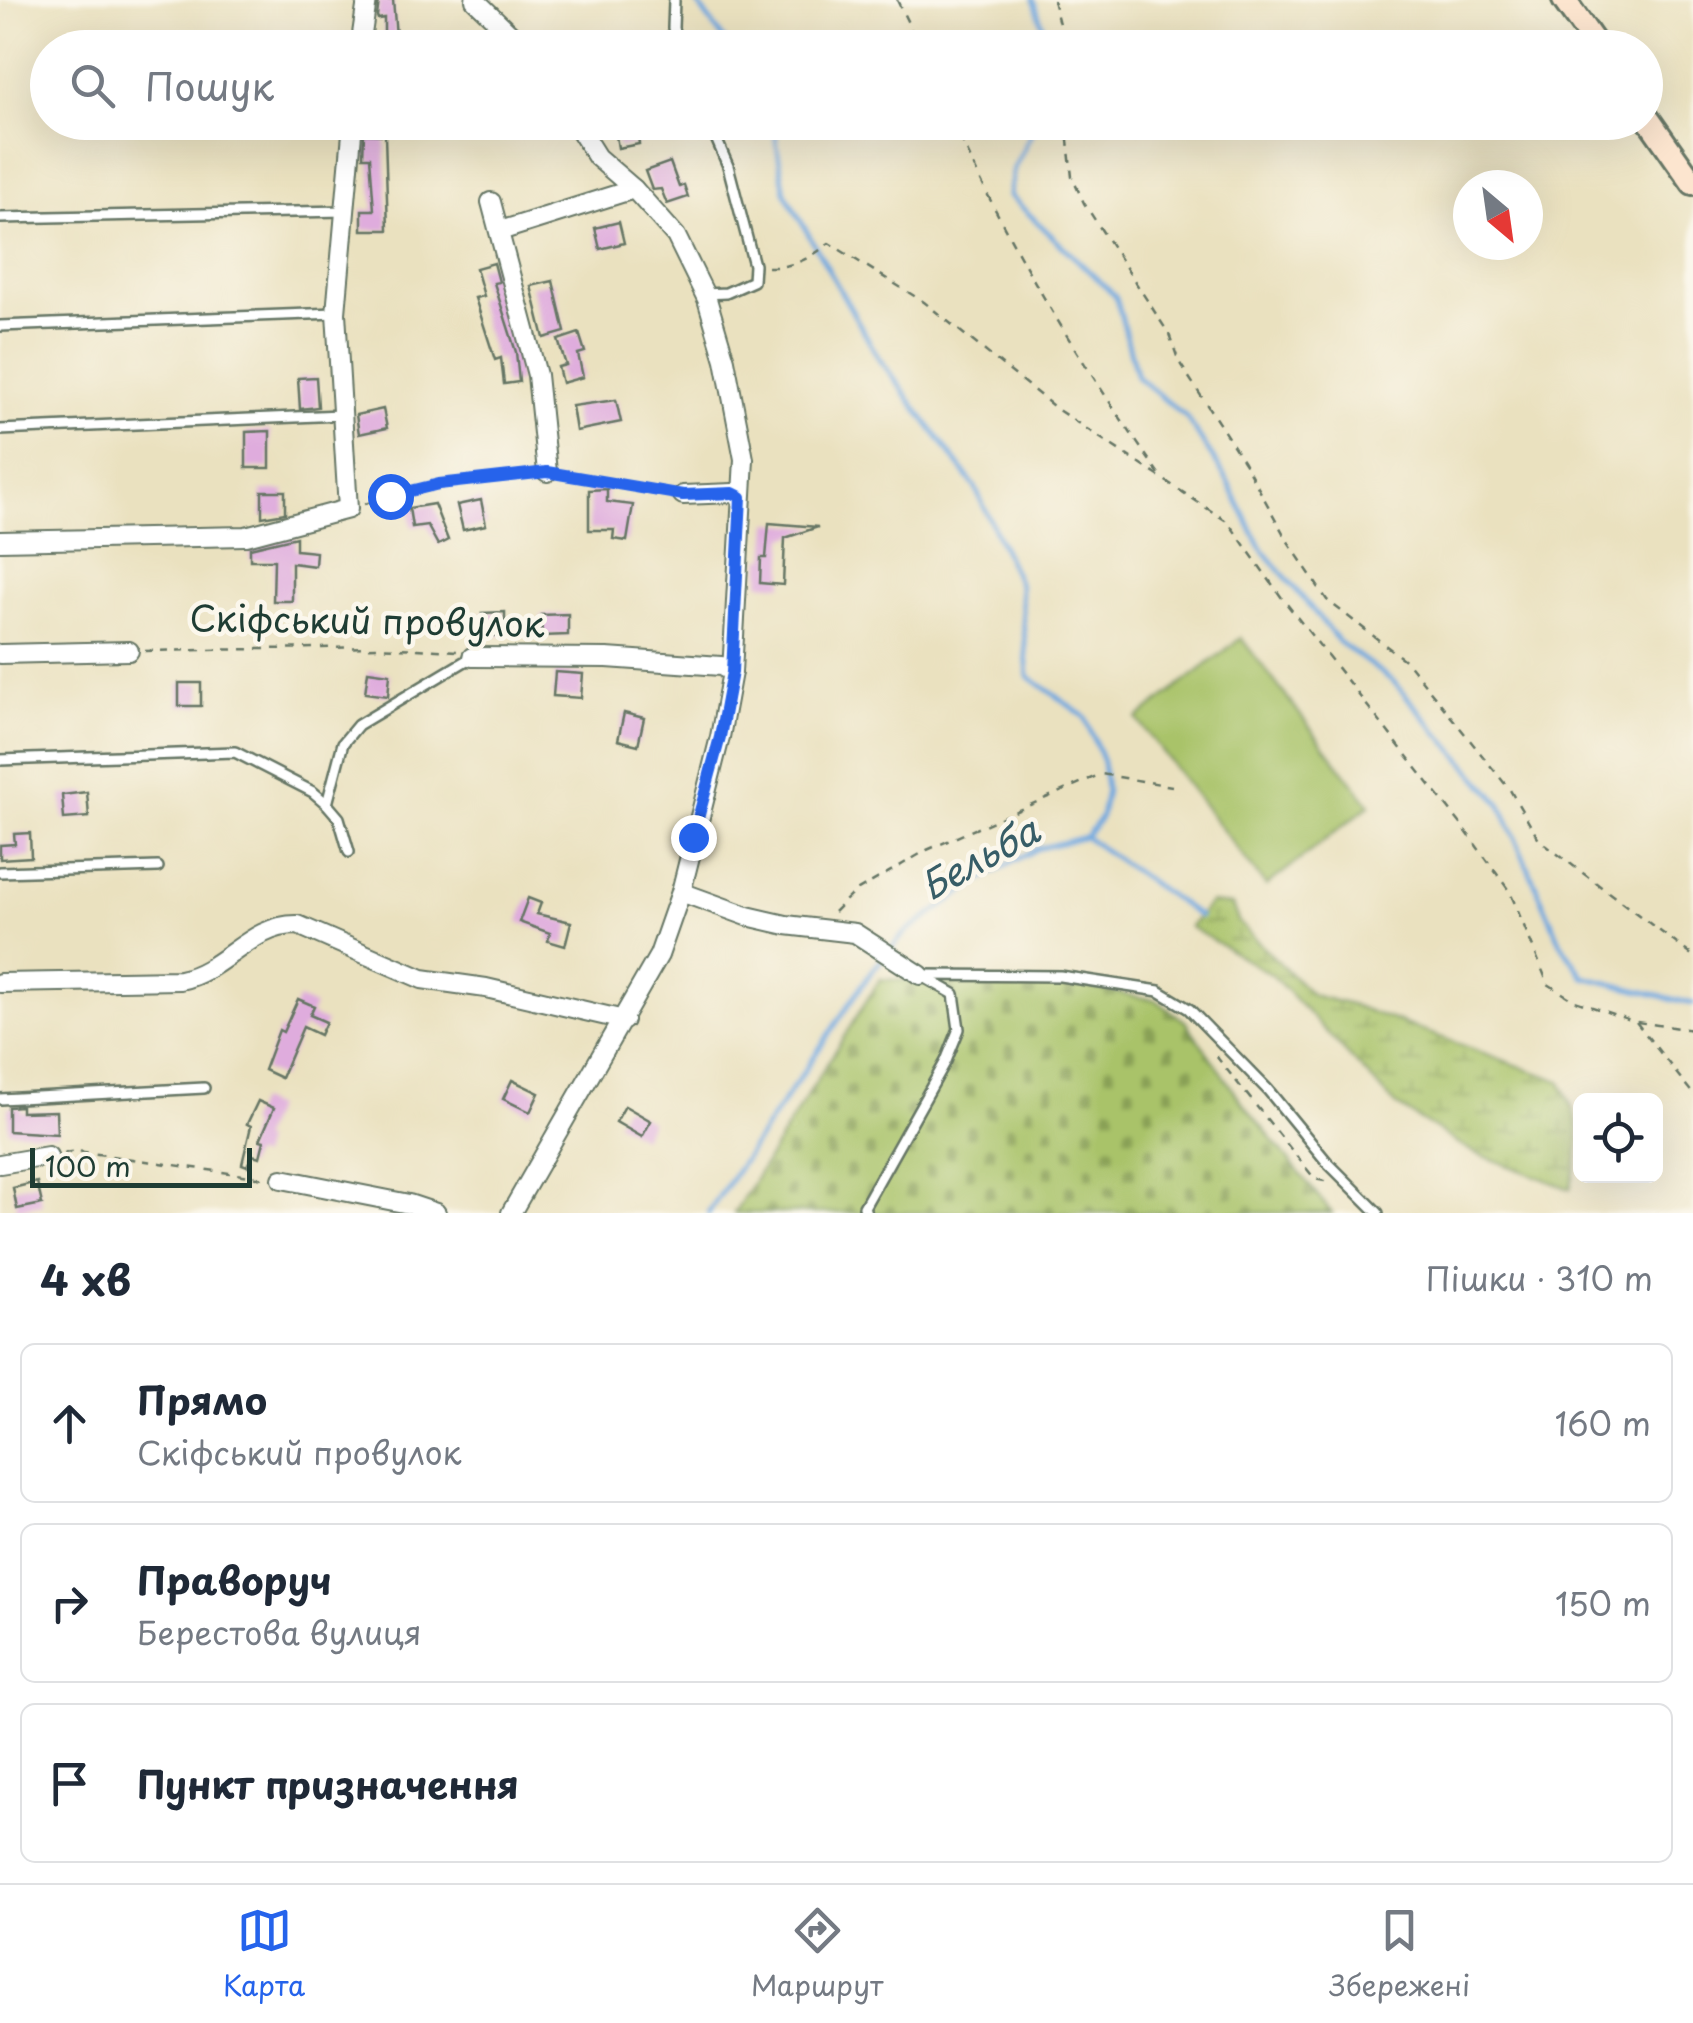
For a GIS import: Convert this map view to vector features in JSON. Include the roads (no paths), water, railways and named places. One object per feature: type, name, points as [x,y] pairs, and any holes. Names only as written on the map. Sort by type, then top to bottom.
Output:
[{"type":"street","points":[[363,30],[367,0]]},
{"type":"street","points":[[475,0],[506,30]]},
{"type":"street","points":[[1564,0],[1585,30]]},
{"type":"street","points":[[0,541],[246,536],[348,509],[336,312],[351,140]]},
{"type":"street","points":[[511,1213],[659,955],[682,892],[732,672],[744,459],[725,360],[704,294],[676,236],[634,189],[598,157],[587,140]]},
{"type":"street","points":[[1663,140],[1693,183]]},
{"type":"street","points":[[500,231],[634,189]]},
{"type":"street","points":[[491,202],[538,375],[547,472]]},
{"type":"street","points":[[683,495],[733,493],[741,497]]},
{"type":"street","points":[[0,654],[128,652]]},
{"type":"street","name":"Скіфський провулок","points":[[472,656],[607,658],[721,666],[732,672]]},
{"type":"street","points":[[682,892],[786,926],[855,933],[913,971]]},
{"type":"street","points":[[0,982],[180,980],[206,970],[252,937],[280,925],[298,925],[422,979],[486,988],[624,1020]]},
{"type":"street","points":[[0,1164],[48,1156]]},
{"type":"street","points":[[282,1179],[436,1213]]},
{"type":"lane","points":[[674,0],[674,30]]},
{"type":"lane","points":[[704,294],[726,294],[753,281],[754,266],[728,166],[716,140]]},
{"type":"lane","points":[[0,218],[344,211]]},
{"type":"lane","points":[[0,326],[336,312]]},
{"type":"lane","points":[[0,430],[341,415]]},
{"type":"lane","points":[[327,804],[343,743],[358,724],[472,656]]},
{"type":"lane","points":[[0,760],[235,752],[313,792],[327,804],[340,818],[349,852]]},
{"type":"lane","points":[[0,872],[158,867]]},
{"type":"lane","points":[[913,971],[1060,976],[1159,991],[1189,1009],[1268,1090],[1326,1162],[1378,1213]]},
{"type":"lane","points":[[863,1211],[959,1029],[954,994],[913,971]]},
{"type":"lane","points":[[0,1099],[204,1088]]},
{"type":"waterway","name":"Бельба","points":[[695,0],[717,30]]},
{"type":"waterway","points":[[1033,0],[1044,30]]},
{"type":"waterway","name":"Бельба","points":[[708,1213],[871,972],[904,934],[982,879],[1036,849],[1085,837],[1101,817],[1106,790],[1103,762],[1085,717],[1028,676],[1020,586],[975,487],[878,357],[785,193],[776,140]]},
{"type":"waterway","points":[[1028,140],[1014,168],[1009,195],[1116,297],[1137,377],[1186,417],[1226,478],[1260,546],[1339,642],[1394,682],[1500,803],[1561,943],[1584,977],[1693,1004]]},
{"type":"waterway","points":[[1085,837],[1199,916]]}]
